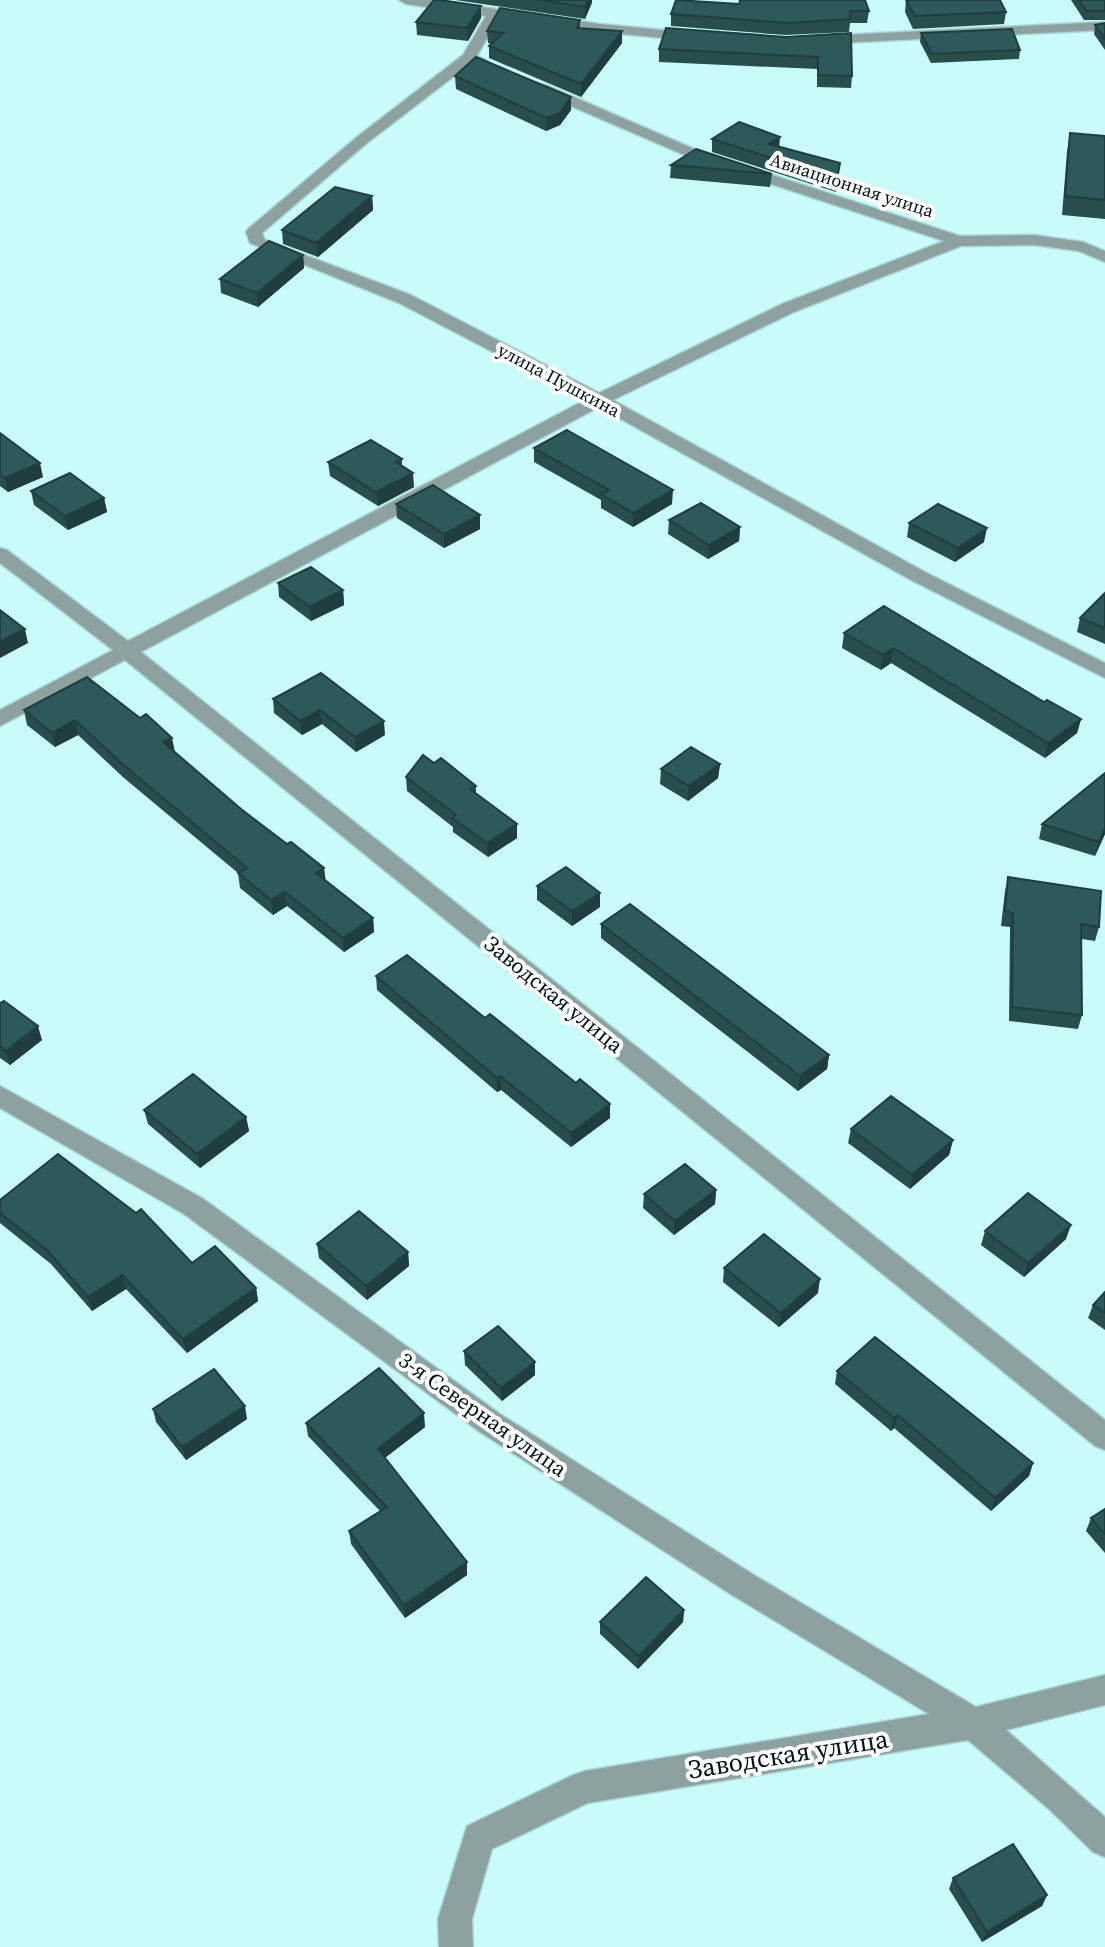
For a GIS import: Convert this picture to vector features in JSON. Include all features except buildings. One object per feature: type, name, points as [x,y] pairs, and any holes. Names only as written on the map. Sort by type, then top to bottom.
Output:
[{"type":"street","points":[[406,0],[600,28],[713,38]]},
{"type":"street","points":[[494,14],[469,58],[497,70]]},
{"type":"street","points":[[800,41],[1105,26]]},
{"type":"street","name":"улица Пушкина","points":[[469,58],[362,140],[254,232],[258,243],[405,299],[599,400],[918,576],[1105,671]]},
{"type":"street","name":"Авиационная улица","points":[[525,82],[694,154],[959,241]]},
{"type":"street","points":[[0,719],[599,400],[788,308],[959,241],[1034,240],[1083,247],[1105,257]]},
{"type":"street","name":"Заводская улица","points":[[0,554],[126,650],[1105,1437]]},
{"type":"street","name":"3-я Северная улица","points":[[0,1096],[193,1206],[490,1423],[743,1585],[973,1723],[1061,1797],[1105,1840]]},
{"type":"street","name":"Заводская улица","points":[[456,1947],[455,1919],[479,1838],[585,1787],[973,1723],[1105,1690]]}]
